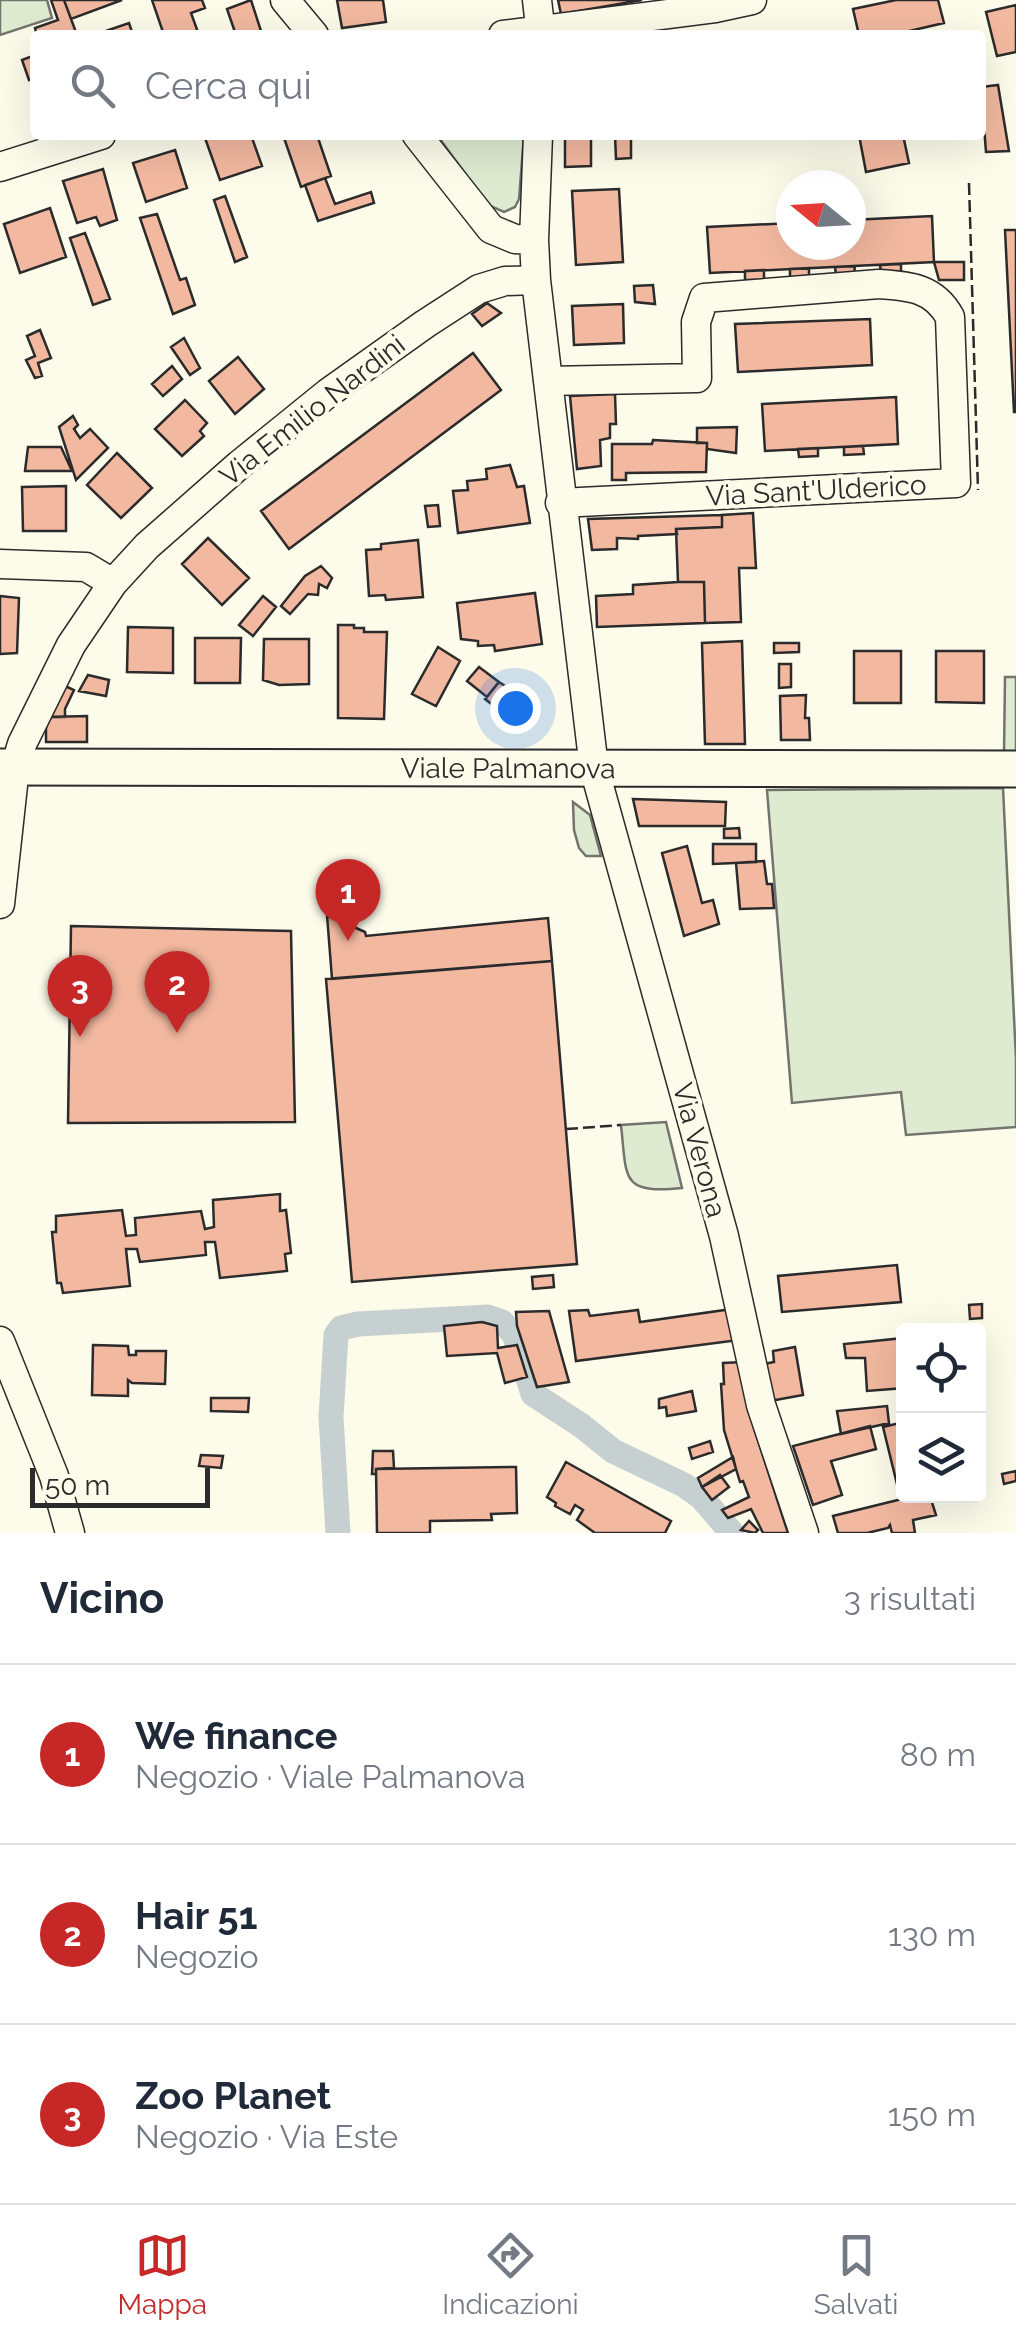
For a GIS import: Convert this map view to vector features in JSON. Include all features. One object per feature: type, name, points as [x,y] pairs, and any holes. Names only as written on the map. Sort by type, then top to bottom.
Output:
[{"type":"main road","name":"Viale Palmanova","points":[[8,767],[1016,769]]},
{"type":"street","points":[[285,0],[310,30]]},
{"type":"street","points":[[537,0],[541,30]]},
{"type":"street","points":[[556,30],[752,0]]},
{"type":"street","points":[[0,168],[86,140]]},
{"type":"street","points":[[421,140],[491,229],[534,240]]},
{"type":"street","points":[[538,140],[536,280],[594,768]]},
{"type":"street","name":"Via Emilio Nardini","points":[[0,904],[8,767],[54,676],[113,583],[147,546],[238,465],[425,324],[479,289],[504,281],[536,280]]},
{"type":"street","name":"Via Sant'Ulderico","points":[[548,381],[697,378],[696,322],[704,298],[879,284],[906,286],[927,291],[950,317],[956,483],[560,503]]},
{"type":"street","points":[[0,564],[86,567],[113,583]]},
{"type":"street","name":"Via Verona","points":[[594,768],[724,1236],[761,1405],[804,1533]]},
{"type":"street","points":[[0,1341],[54,1476],[70,1533]]},
{"type":"green space","points":[[0,0],[47,0],[52,18],[0,35]]},
{"type":"green space","points":[[441,140],[524,140],[515,207],[504,212],[488,205]]},
{"type":"green space","points":[[1005,677],[1016,677],[1016,755],[1004,755]]},
{"type":"green space","points":[[1003,788],[1016,1127],[906,1135],[901,1092],[792,1103],[767,790]]},
{"type":"green space","points":[[573,802],[590,815],[601,856],[586,856],[579,848]]},
{"type":"green space","points":[[666,1122],[682,1188],[637,1185],[627,1170],[621,1125]]},
{"type":"building","points":[[51,0],[64,0],[75,30],[36,30],[35,28],[58,20]]},
{"type":"building","points":[[64,0],[122,0],[71,19]]},
{"type":"building","points":[[152,0],[202,0],[205,8],[191,13],[197,30],[162,30]]},
{"type":"building","points":[[251,0],[261,30],[234,30],[227,9]]},
{"type":"building","points":[[337,0],[383,0],[386,22],[342,28]]},
{"type":"building","points":[[558,0],[642,0],[561,14]]},
{"type":"building","points":[[896,0],[938,0],[944,23],[914,30],[858,30],[853,9]]},
{"type":"building","points":[[1016,5],[1016,52],[997,56],[986,12]]},
{"type":"building","points":[[129,23],[131,30],[109,30]]},
{"type":"building","points":[[30,57],[29,80],[22,60]]},
{"type":"building","points":[[998,85],[1009,151],[986,152],[986,86]]},
{"type":"building","points":[[206,140],[253,140],[262,166],[220,180]]},
{"type":"building","points":[[285,140],[319,140],[331,176],[301,187]]},
{"type":"building","points":[[565,140],[591,140],[591,166],[565,167]]},
{"type":"building","points":[[615,140],[631,140],[631,158],[616,159]]},
{"type":"building","points":[[860,140],[904,140],[909,163],[866,172]]},
{"type":"building","points":[[175,150],[187,188],[146,202],[133,163]]},
{"type":"building","points":[[103,169],[117,220],[100,226],[96,217],[77,223],[63,181]]},
{"type":"building","points":[[325,178],[335,204],[371,192],[374,203],[318,221],[305,185]]},
{"type":"building","points":[[619,189],[623,262],[576,265],[572,191]]},
{"type":"building","points":[[225,196],[247,257],[235,262],[214,200]]},
{"type":"building","points":[[50,208],[66,257],[20,273],[4,224]]},
{"type":"building","points":[[157,214],[180,280],[186,278],[195,305],[173,314],[140,218]]},
{"type":"building","points":[[932,216],[934,262],[710,273],[707,227],[776,224],[776,260],[866,260],[866,219]]},
{"type":"building","points":[[1005,230],[1016,230],[1016,412],[1014,412]]},
{"type":"building","points":[[85,233],[110,299],[93,305],[70,238]]},
{"type":"building","points":[[934,262],[964,262],[964,280],[939,280]]},
{"type":"building","points":[[901,264],[901,273],[881,273],[880,265]]},
{"type":"building","points":[[855,266],[854,274],[836,275],[835,267]]},
{"type":"building","points":[[809,268],[809,278],[790,278],[790,269]]},
{"type":"building","points":[[764,270],[764,280],[745,280],[745,271]]},
{"type":"building","points":[[653,285],[655,304],[635,302],[634,286]]},
{"type":"building","points":[[487,303],[501,313],[482,326],[472,314]]},
{"type":"building","points":[[623,304],[624,343],[574,345],[572,306]]},
{"type":"building","points":[[870,319],[872,365],[738,372],[735,324]]},
{"type":"building","points":[[40,330],[51,358],[38,363],[42,376],[35,378],[26,360],[35,356],[27,336]]},
{"type":"building","points":[[184,338],[200,368],[190,375],[171,347]]},
{"type":"building","points":[[473,353],[501,390],[289,549],[261,511]]},
{"type":"building","points":[[238,357],[264,389],[235,414],[209,381]]},
{"type":"building","points":[[172,366],[182,379],[163,396],[152,384]]},
{"type":"building","points":[[615,394],[616,424],[610,424],[610,438],[600,440],[601,466],[577,469],[570,396]]},
{"type":"building","points":[[896,397],[898,444],[765,451],[762,404]]},
{"type":"building","points":[[185,400],[207,423],[200,431],[204,436],[182,456],[155,429]]},
{"type":"building","points":[[73,416],[80,438],[90,429],[108,448],[76,480],[59,427]]},
{"type":"building","points":[[737,427],[736,453],[707,449],[707,443],[697,443],[697,428]]},
{"type":"building","points":[[653,440],[707,443],[706,472],[626,473],[626,480],[612,480],[612,444],[652,444]]},
{"type":"building","points":[[863,446],[864,454],[844,455],[844,447]]},
{"type":"building","points":[[28,447],[61,447],[72,471],[25,471]]},
{"type":"building","points":[[818,448],[818,456],[799,457],[798,449]]},
{"type":"building","points":[[117,453],[152,488],[121,518],[87,485]]},
{"type":"building","points":[[510,465],[517,487],[524,486],[530,523],[458,533],[453,491],[468,490],[467,481],[487,479],[486,469]]},
{"type":"building","points":[[66,486],[66,531],[23,531],[22,487]]},
{"type":"building","points":[[438,505],[440,526],[428,527],[425,506]]},
{"type":"building","points":[[753,513],[756,568],[739,568],[741,622],[705,623],[704,582],[678,582],[676,529],[722,527],[722,515]]},
{"type":"building","points":[[722,515],[722,527],[676,529],[677,534],[638,539],[617,538],[617,549],[592,550],[588,519]]},
{"type":"building","points":[[208,538],[249,578],[222,605],[182,564]]},
{"type":"building","points":[[418,540],[423,597],[386,600],[385,595],[369,596],[366,550],[381,549],[381,544]]},
{"type":"building","points":[[321,566],[332,578],[327,588],[319,584],[318,595],[308,594],[290,614],[281,606],[305,576]]},
{"type":"building","points":[[704,582],[705,623],[597,627],[596,596],[633,594],[633,585]]},
{"type":"building","points":[[535,593],[542,644],[495,651],[494,645],[478,646],[478,641],[461,639],[457,603]]},
{"type":"building","points":[[0,596],[19,598],[17,653],[0,654]]},
{"type":"building","points":[[263,596],[276,607],[253,636],[239,625]]},
{"type":"building","points":[[338,625],[354,625],[364,628],[364,632],[387,632],[384,719],[338,718]]},
{"type":"building","points":[[128,627],[173,628],[173,673],[127,672]]},
{"type":"building","points":[[195,638],[241,638],[240,683],[195,683]]},
{"type":"building","points":[[264,639],[309,639],[309,684],[279,685],[263,680]]},
{"type":"building","points":[[742,641],[745,744],[705,744],[702,643]]},
{"type":"building","points":[[774,643],[799,643],[799,652],[774,653]]},
{"type":"building","points":[[438,647],[460,661],[436,706],[412,694]]},
{"type":"building","points":[[854,651],[901,651],[901,703],[854,703]]},
{"type":"building","points":[[936,651],[984,651],[984,703],[936,702]]},
{"type":"building","points":[[779,664],[791,664],[791,687],[779,688]]},
{"type":"building","points":[[479,667],[499,682],[487,697],[467,681]]},
{"type":"building","points":[[88,675],[109,680],[106,696],[79,691]]},
{"type":"building","points":[[499,682],[505,686],[494,706],[485,699]]},
{"type":"building","points":[[63,685],[74,690],[65,717],[46,717]]},
{"type":"building","points":[[806,695],[805,718],[809,718],[810,740],[781,740],[780,696]]},
{"type":"building","points":[[87,716],[87,742],[46,742],[46,717]]},
{"type":"building","points":[[633,799],[726,802],[725,826],[639,826]]},
{"type":"building","points":[[739,828],[740,838],[724,838],[724,829]]},
{"type":"building","points":[[713,844],[756,844],[756,862],[713,864]]},
{"type":"building","points":[[687,846],[702,903],[713,900],[719,924],[684,936],[662,853]]},
{"type":"building","points":[[764,861],[767,884],[772,884],[774,908],[740,909],[736,863]]},
{"type":"building","points":[[327,915],[365,932],[366,936],[548,918],[552,961],[332,979]]},
{"type":"building","points":[[71,926],[291,931],[295,1122],[68,1123]]},
{"type":"building","points":[[552,961],[577,1264],[352,1282],[326,979]]},
{"type":"building","points":[[280,1194],[280,1211],[286,1210],[291,1253],[285,1254],[287,1271],[220,1278],[215,1242],[205,1242],[206,1255],[140,1262],[137,1249],[126,1249],[130,1286],[63,1293],[61,1283],[57,1283],[52,1232],[56,1232],[56,1216],[122,1210],[126,1236],[136,1235],[135,1218],[201,1211],[205,1229],[214,1227],[213,1200]]},
{"type":"building","points":[[897,1265],[901,1302],[782,1312],[778,1276]]},
{"type":"building","points":[[553,1275],[554,1287],[533,1289],[532,1277]]},
{"type":"building","points":[[982,1304],[982,1318],[970,1319],[969,1305]]},
{"type":"building","points":[[732,1309],[739,1340],[576,1361],[569,1311],[588,1310],[590,1316],[638,1310],[640,1322]]},
{"type":"building","points":[[549,1311],[569,1382],[537,1387],[516,1312]]},
{"type":"building","points":[[482,1322],[497,1326],[498,1348],[517,1345],[527,1377],[505,1383],[497,1353],[447,1356],[444,1326]]},
{"type":"building","points":[[896,1339],[896,1389],[867,1391],[865,1358],[846,1358],[844,1344]]},
{"type":"building","points":[[93,1345],[128,1346],[129,1355],[136,1355],[136,1351],[166,1351],[165,1384],[128,1380],[128,1396],[92,1395]]},
{"type":"building","points":[[795,1347],[803,1395],[770,1401],[764,1364],[774,1362],[773,1351]]},
{"type":"building","points":[[743,1362],[750,1381],[754,1428],[788,1533],[763,1533],[751,1509],[728,1518],[722,1510],[749,1497],[743,1481],[740,1482],[724,1430],[721,1384],[723,1363]]},
{"type":"building","points":[[692,1391],[696,1411],[667,1416],[666,1407],[659,1408],[659,1399]]},
{"type":"building","points":[[211,1398],[249,1398],[248,1412],[211,1411]]},
{"type":"building","points":[[887,1406],[889,1423],[841,1434],[837,1411]]},
{"type":"building","points":[[896,1424],[896,1480],[883,1427]]},
{"type":"building","points":[[870,1426],[876,1449],[831,1461],[842,1495],[813,1505],[793,1446]]},
{"type":"building","points":[[710,1441],[713,1452],[692,1459],[689,1448]]},
{"type":"building","points":[[373,1451],[393,1451],[394,1468],[376,1469],[376,1474],[372,1474]]},
{"type":"building","points":[[201,1455],[223,1456],[221,1468],[199,1466]]},
{"type":"building","points":[[733,1457],[736,1469],[702,1487],[698,1478]]},
{"type":"building","points":[[566,1462],[671,1521],[665,1533],[595,1533],[577,1520],[583,1510],[575,1505],[570,1514],[555,1506],[547,1497]]},
{"type":"building","points":[[516,1467],[517,1513],[491,1514],[492,1520],[430,1521],[430,1533],[377,1533],[376,1469]]},
{"type":"building","points":[[1016,1471],[1016,1481],[1004,1484],[1002,1474]]},
{"type":"building","points":[[720,1475],[729,1487],[712,1500],[702,1487]]},
{"type":"building","points":[[896,1500],[932,1503],[936,1515],[913,1520],[915,1533],[892,1533],[890,1525],[867,1533],[838,1533],[833,1516]]},
{"type":"building","points":[[749,1521],[758,1530],[755,1533],[741,1530]]},
{"type":"waterway","points":[[338,1533],[331,1417],[336,1335],[341,1328],[358,1324],[488,1317],[502,1322],[514,1334],[533,1394],[613,1451],[684,1485],[701,1497],[732,1533]]},
{"type":"fence","points":[[969,183],[978,490]]},
{"type":"fence","points":[[566,1129],[621,1125]]},
{"type":"place","name":"We finance","points":[[348,941]]},
{"type":"place","name":"Hair 51","points":[[177,1033]]},
{"type":"place","name":"Zoo Planet","points":[[80,1037]]}]
